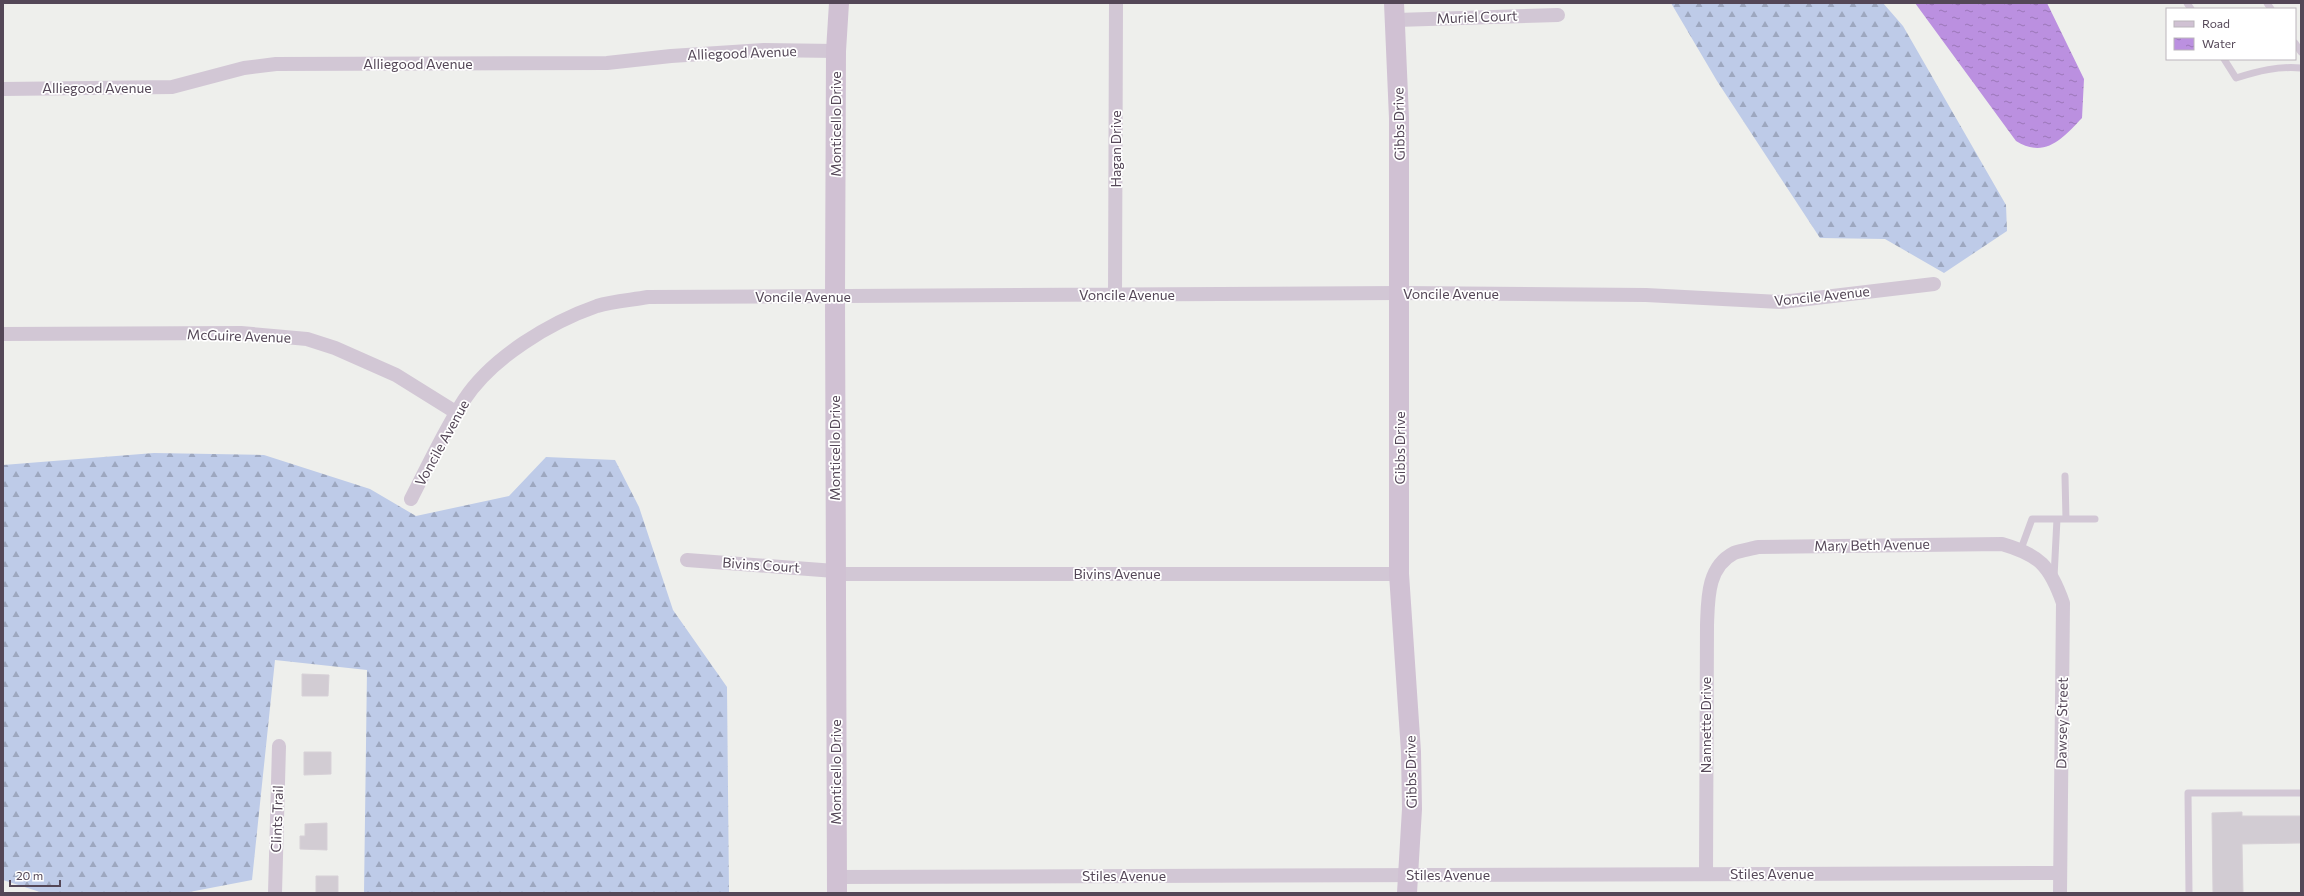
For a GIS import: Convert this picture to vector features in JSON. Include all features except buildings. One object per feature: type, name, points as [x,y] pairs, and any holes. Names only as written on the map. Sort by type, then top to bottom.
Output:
[{"type":"street","name":"Monticello Drive","points":[[837,885],[835,297],[836,51],[839,3]]},
{"type":"street","name":"Hagan Drive","points":[[1115,295],[1116,3]]},
{"type":"street","name":"Muriel Court","points":[[1395,12],[1558,15]]},
{"type":"street","name":"Gibbs Drive","points":[[1395,12],[1400,293],[1399,574],[1411,752],[1412,809],[1408,884]]},
{"type":"street","name":"Alliegood Avenue","points":[[3,89],[172,87],[244,68],[276,64],[607,62],[764,50],[836,51]]},
{"type":"street","name":"Voncile Avenue","points":[[411,499],[465,398],[490,372],[516,349],[563,320],[599,306],[648,297],[1400,293],[1646,296],[1782,302],[1934,284]]},
{"type":"street","name":"McGuire Avenue","points":[[3,334],[240,333],[307,339],[335,348],[396,375],[457,413]]},
{"type":"street","name":"Mary Beth Avenue","points":[[1713,576],[1723,562],[1734,553],[1758,547],[1975,543],[2002,544],[2021,549],[2039,560]]},
{"type":"street","name":"Bivins Court","points":[[687,560],[836,572]]},
{"type":"street","name":"Dawsey Street","points":[[2039,560],[2054,579],[2063,603],[2060,893]]},
{"type":"street","name":"Bivins Avenue","points":[[836,572],[1399,574]]},
{"type":"street","name":"Nannette Drive","points":[[1706,874],[1707,625],[1708,596],[1713,576]]},
{"type":"street","name":"Clints Trail","points":[[275,893],[279,746]]},
{"type":"street","name":"Stiles Avenue","points":[[837,885],[1408,884],[1706,874],[2060,873]]},
{"type":"lane","points":[[2225,60],[2236,78],[2277,68],[2301,68]]},
{"type":"lane","points":[[2065,476],[2066,519]]},
{"type":"lane","points":[[2021,549],[2032,519],[2095,520]]},
{"type":"lane","points":[[2054,579],[2057,519]]},
{"type":"lane","points":[[2190,893],[2188,793],[2301,792]]},
{"type":"green space","points":[[1671,3],[1883,3],[1903,26],[2006,205],[2007,231],[1944,273],[1885,239],[1820,238],[1717,81]]},
{"type":"green space","points":[[154,453],[264,455],[370,489],[416,516],[509,496],[546,457],[615,460],[639,507],[673,610],[727,687],[729,893],[364,893],[367,670],[275,660],[252,880],[184,893],[43,893],[3,880],[3,465]]},
{"type":"water","points":[[1915,3],[2047,3],[2084,79],[2082,118],[2060,139],[2044,147],[2036,148],[2026,146],[2016,141]]}]
